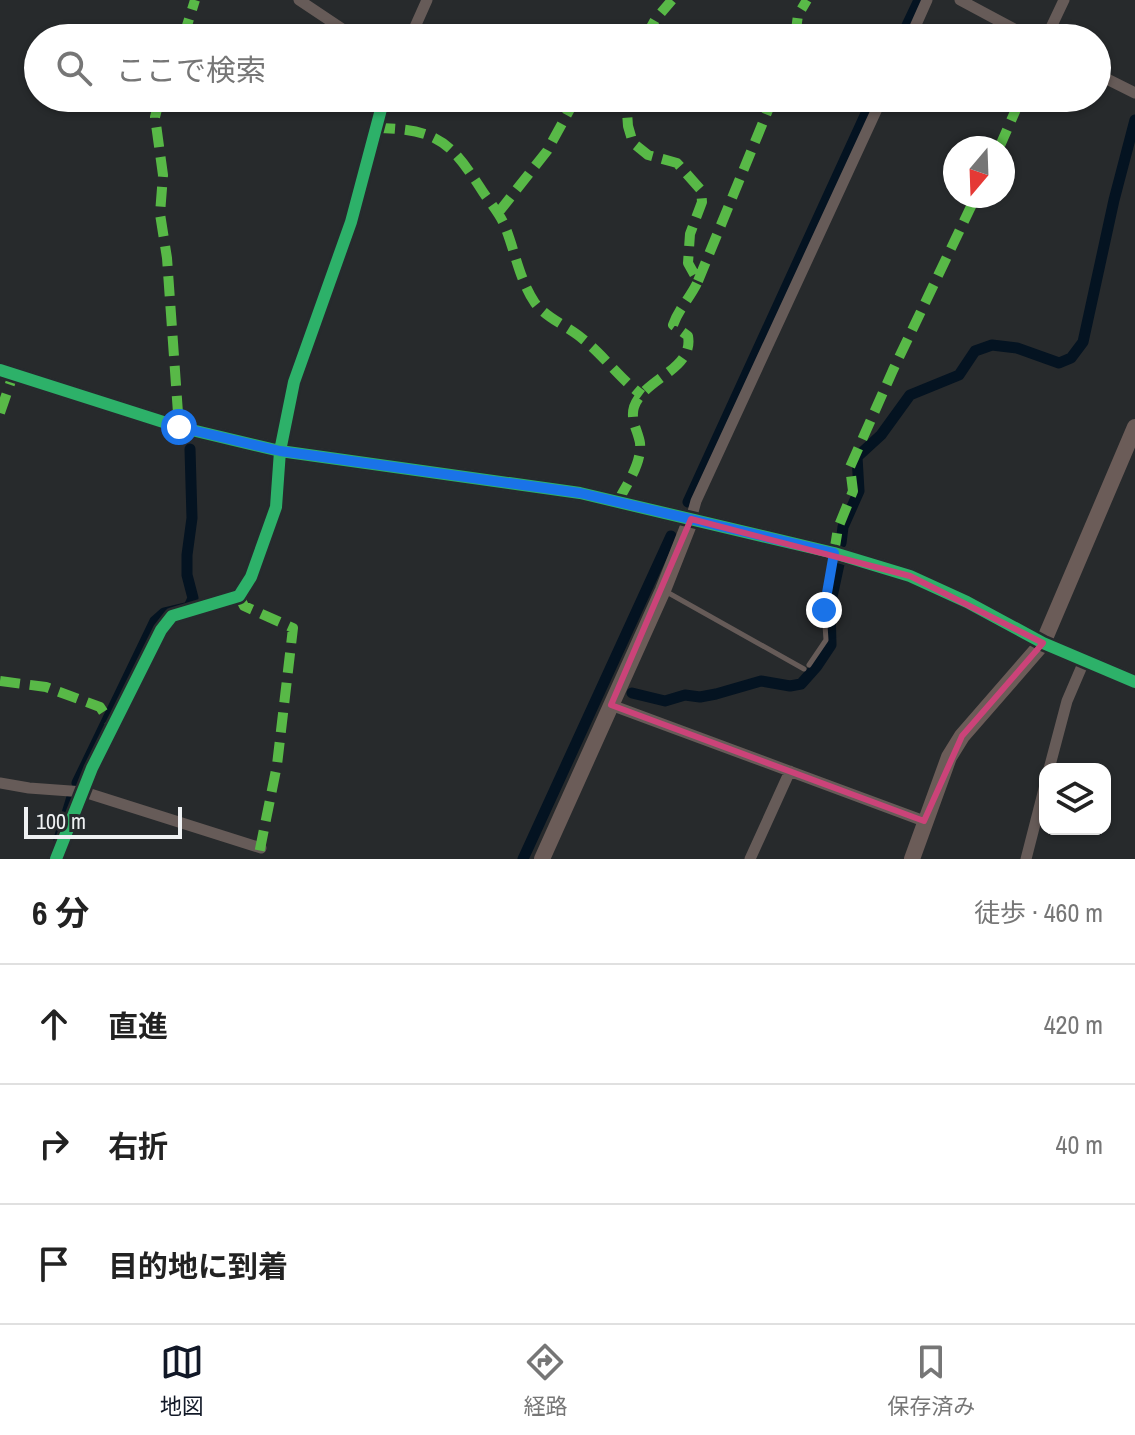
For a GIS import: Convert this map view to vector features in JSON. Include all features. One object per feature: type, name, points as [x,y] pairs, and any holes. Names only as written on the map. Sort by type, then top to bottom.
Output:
[{"type":"street","points":[[299,0],[335,24]]},
{"type":"street","points":[[416,24],[427,0]]},
{"type":"street","points":[[916,24],[927,0]]},
{"type":"street","points":[[960,0],[1005,24]]},
{"type":"street","points":[[1053,24],[1064,0]]},
{"type":"street","points":[[1111,81],[1135,93]]},
{"type":"street","points":[[56,859],[92,768],[166,622],[172,616],[239,596],[251,577],[276,507],[280,451],[294,382],[351,222],[380,112]]},
{"type":"street","points":[[542,859],[663,590],[696,501],[876,112]]},
{"type":"street","points":[[0,370],[179,427],[280,451],[580,493],[834,553],[910,576],[967,602],[1043,643],[1135,682]]},
{"type":"street","points":[[912,859],[949,757],[962,736],[1043,643],[1135,427]]},
{"type":"street","points":[[1051,763],[1067,701],[1085,659]]},
{"type":"street","points":[[611,705],[924,821]]},
{"type":"street","points":[[750,859],[790,771]]},
{"type":"street","points":[[0,783],[84,792],[261,848]]},
{"type":"street","points":[[1026,859],[1039,808]]},
{"type":"lane","points":[[663,590],[807,667],[826,640],[824,610],[834,553]]},
{"type":"highlighted area","points":[[691,519],[910,576],[1043,643],[962,736],[924,821],[611,705]]},
{"type":"waterway","points":[[908,24],[919,0]]},
{"type":"waterway","points":[[688,502],[867,112]]},
{"type":"waterway","points":[[841,543],[843,527],[859,491],[857,457],[881,435],[910,395],[959,375],[975,351],[992,345],[1017,348],[1059,363],[1071,358],[1083,342],[1135,120]]},
{"type":"waterway","points":[[77,783],[155,621],[164,613],[189,607],[193,598],[187,575],[192,518],[190,449]]},
{"type":"waterway","points":[[523,859],[671,536]]},
{"type":"waterway","points":[[632,693],[665,701],[685,695],[700,697],[716,694],[761,681],[790,686],[801,684],[831,645],[830,606],[839,564]]},
{"type":"waterway","points":[[59,839],[73,794]]},
{"type":"marked path","points":[[187,24],[195,0]]},
{"type":"marked path","points":[[653,24],[672,0]]},
{"type":"marked path","points":[[797,24],[798,15],[807,0]]},
{"type":"marked path","points":[[156,112],[163,175],[160,214],[167,258],[179,427]]},
{"type":"marked path","points":[[498,213],[547,151],[568,112]]},
{"type":"marked path","points":[[618,501],[639,458],[640,443],[633,416],[634,407],[648,388],[676,366],[688,348],[688,336],[673,325],[698,281],[688,263],[690,234],[702,202],[701,190],[677,163],[648,155],[633,143],[627,112]]},
{"type":"marked path","points":[[698,281],[767,112]]},
{"type":"marked path","points":[[1004,136],[1015,112]]},
{"type":"marked path","points":[[375,128],[428,135],[451,150],[501,219],[535,303],[584,340],[642,395]]},
{"type":"marked path","points":[[834,553],[838,528],[853,491],[850,467],[970,208]]},
{"type":"marked path","points":[[0,413],[13,375]]},
{"type":"marked path","points":[[239,596],[244,606],[293,628],[277,765],[258,859]]},
{"type":"marked path","points":[[0,681],[46,687],[100,707],[113,727]]},
{"type":"cycle path","points":[[56,859],[92,768],[161,630],[172,616],[239,596],[251,577],[276,507],[280,451],[294,382],[351,222],[380,112]]},
{"type":"cycle path","points":[[0,370],[179,427],[280,451],[580,493],[834,553],[910,576],[967,602],[1043,643],[1135,682]]},
{"type":"route","points":[[179,427],[280,451],[580,493],[834,553],[824,610]]}]
